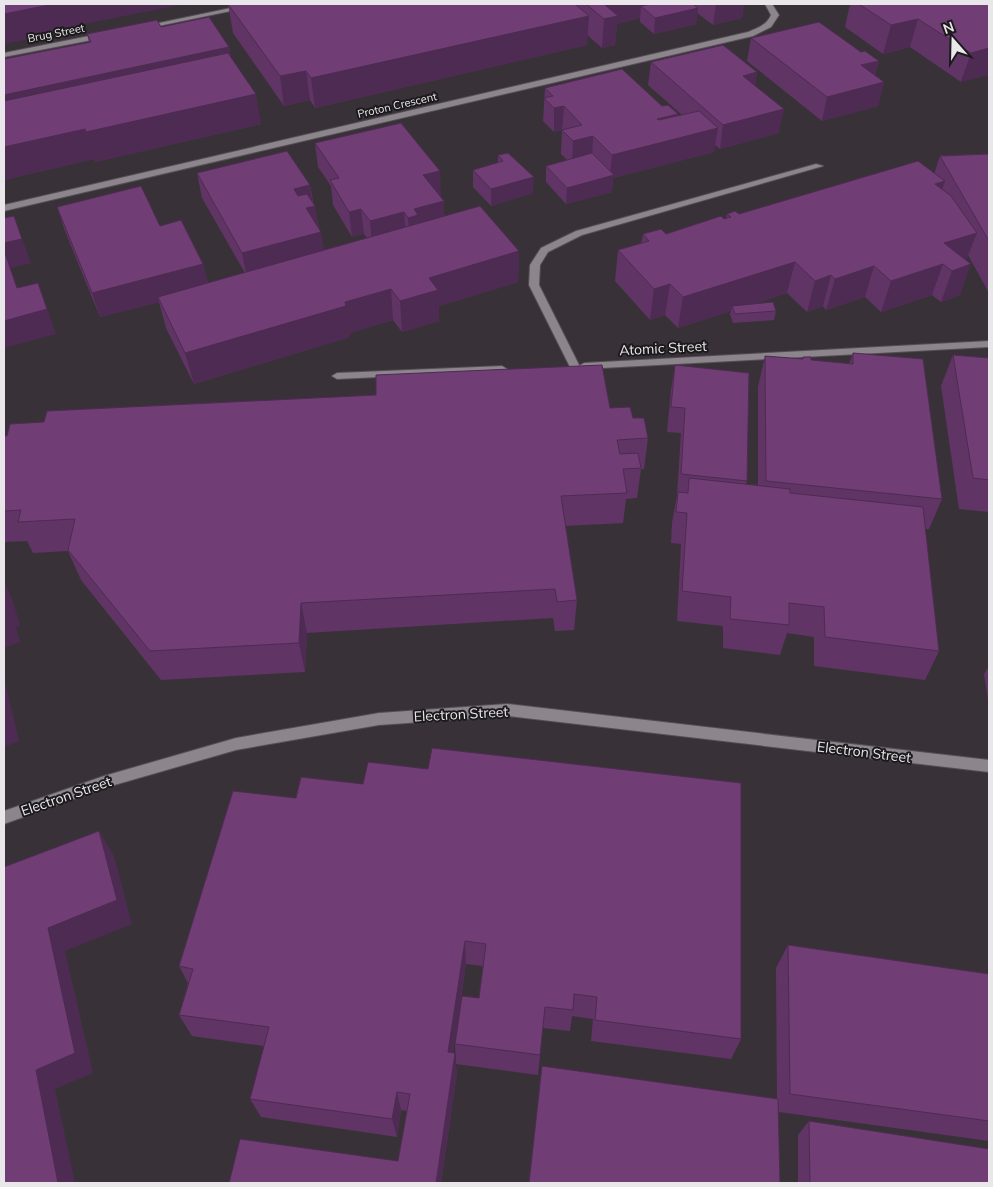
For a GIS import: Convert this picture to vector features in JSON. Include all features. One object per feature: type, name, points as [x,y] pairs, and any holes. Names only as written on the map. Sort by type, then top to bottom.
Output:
[{"type":"street","points":[[137,28],[260,4]]},
{"type":"street","name":"Proton Crescent","points":[[4,208],[750,34],[773,22],[775,15],[769,4]]},
{"type":"street","name":"Brug Street","points":[[4,55],[108,34]]},
{"type":"street","name":"Atomic Street","points":[[819,166],[579,233],[544,250],[535,265],[534,285],[570,367],[989,344]]},
{"type":"street","points":[[337,376],[516,369]]},
{"type":"street","name":"Electron Street","points":[[4,818],[104,782],[236,744],[379,719],[507,710],[989,766]]},
{"type":"building","points":[[4,4],[54,4],[4,14]]},
{"type":"building","points":[[228,4],[575,4],[589,16],[311,78],[306,71],[280,76]]},
{"type":"building","points":[[586,4],[604,4],[618,16],[604,19]]},
{"type":"building","points":[[652,4],[693,4],[698,8],[655,18],[641,6]]},
{"type":"building","points":[[859,4],[989,4],[989,48],[971,53],[918,19],[891,25]]},
{"type":"building","points":[[209,17],[229,47],[4,95],[4,59],[91,42],[87,34],[157,20],[161,27]]},
{"type":"building","points":[[819,22],[861,52],[865,51],[879,61],[861,65],[884,82],[827,97],[751,38]]},
{"type":"building","points":[[723,45],[757,72],[743,76],[784,109],[723,125],[651,62]]},
{"type":"building","points":[[228,53],[256,94],[86,132],[85,129],[4,147],[4,101]]},
{"type":"building","points":[[622,69],[662,106],[668,105],[678,114],[657,119],[699,111],[718,128],[612,155],[593,136],[573,141],[562,130],[582,125],[564,106],[554,108],[544,98],[553,96],[545,88]]},
{"type":"building","points":[[401,123],[440,171],[423,175],[444,201],[414,209],[418,215],[408,218],[404,212],[370,221],[361,209],[349,212],[330,180],[339,178],[315,143]]},
{"type":"building","points":[[287,151],[310,185],[294,189],[298,196],[307,194],[315,206],[306,208],[321,232],[242,253],[197,173]]},
{"type":"building","points":[[508,153],[534,177],[491,189],[473,170],[503,161],[498,155]]},
{"type":"building","points":[[592,153],[614,175],[567,188],[546,166]]},
{"type":"building","points":[[989,154],[989,241],[940,156]]},
{"type":"building","points":[[918,161],[945,181],[935,184],[951,196],[977,233],[944,243],[971,264],[952,271],[943,264],[891,281],[874,266],[835,279],[831,275],[815,281],[795,262],[683,297],[670,284],[654,289],[618,250],[649,241],[643,234],[661,229],[666,234],[721,216],[724,219],[731,217],[727,214],[735,211],[739,214]]},
{"type":"building","points":[[141,186],[160,226],[181,220],[203,264],[92,293],[57,207]]},
{"type":"building","points":[[480,206],[519,251],[429,278],[438,290],[400,301],[391,289],[345,302],[346,306],[185,353],[158,297]]},
{"type":"building","points":[[14,216],[22,239],[4,243],[4,218]]},
{"type":"building","points":[[4,250],[17,288],[38,283],[47,309],[4,321]]},
{"type":"building","points":[[773,302],[776,311],[735,314],[732,306]]},
{"type":"building","points":[[853,353],[923,359],[942,499],[766,481],[765,356],[803,359],[803,357],[811,357],[811,360],[853,364]]},
{"type":"building","points":[[953,355],[989,358],[989,480],[973,478]]},
{"type":"building","points":[[602,365],[610,408],[630,407],[633,418],[644,418],[648,438],[617,440],[620,454],[638,453],[641,468],[623,469],[627,493],[561,496],[577,600],[557,602],[555,589],[301,603],[299,643],[150,651],[68,550],[75,519],[18,522],[21,510],[4,511],[4,436],[7,436],[10,424],[44,422],[47,411],[376,395],[376,375]]},
{"type":"building","points":[[675,365],[749,373],[747,481],[681,474],[685,408],[671,407]]},
{"type":"building","points":[[689,478],[790,489],[790,493],[923,507],[939,651],[825,637],[824,607],[789,603],[789,625],[730,619],[731,597],[682,591],[687,513],[676,512],[678,492],[688,493]]},
{"type":"building","points":[[432,748],[741,783],[741,1039],[595,1020],[597,997],[574,994],[573,1010],[545,1007],[540,1055],[455,1044],[462,996],[479,998],[486,944],[465,941],[448,1052],[455,1053],[436,1183],[229,1183],[240,1139],[398,1161],[410,1094],[397,1092],[392,1119],[250,1099],[269,1027],[179,1015],[193,969],[179,966],[233,791],[296,798],[301,777],[363,784],[368,762],[428,769]]},
{"type":"building","points":[[99,831],[117,900],[48,928],[75,1053],[36,1070],[58,1183],[4,1183],[4,867]]},
{"type":"building","points":[[788,945],[989,974],[989,1121],[790,1094]]},
{"type":"building","points":[[542,1066],[778,1099],[780,1183],[529,1183]]},
{"type":"building","points":[[809,1121],[989,1149],[989,1183],[810,1183]]}]
